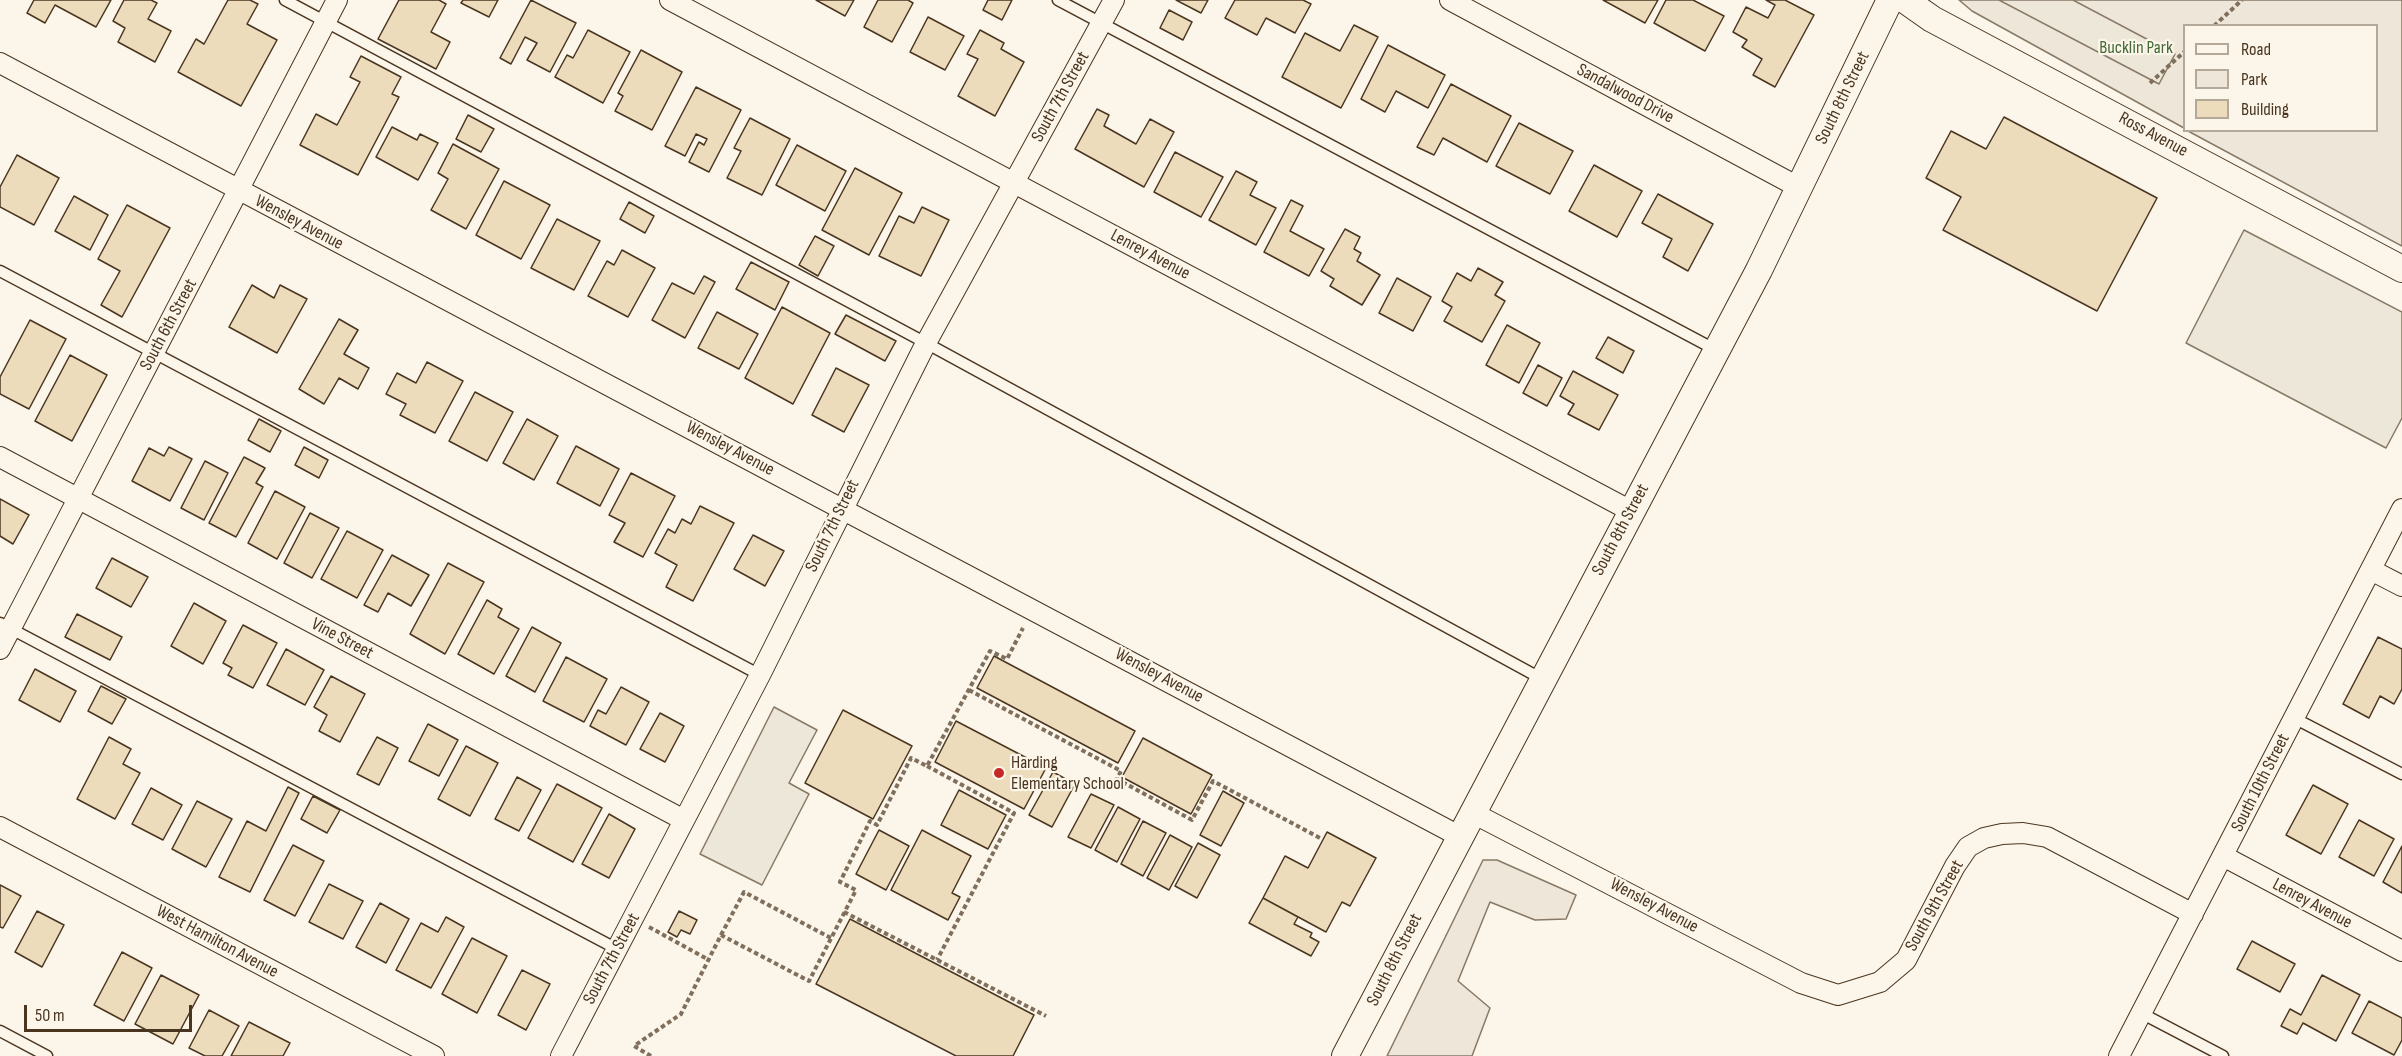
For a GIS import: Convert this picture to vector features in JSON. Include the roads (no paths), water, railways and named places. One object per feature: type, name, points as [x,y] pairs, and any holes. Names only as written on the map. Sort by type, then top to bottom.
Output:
[{"type":"street","name":"South 6th Street","points":[[0,650],[5,626],[79,499],[337,0]]},
{"type":"street","name":"Lenrey Avenue","points":[[670,0],[1630,511]]},
{"type":"street","name":"South 7th Street","points":[[561,1056],[760,675],[841,508],[926,343],[1114,0]]},
{"type":"street","name":"Sandalwood Drive","points":[[1450,0],[1800,188]]},
{"type":"street","name":"South 8th Street","points":[[1345,1056],[1800,188],[1890,0]]},
{"type":"street","name":"Ross Avenue","points":[[1905,0],[1932,19],[2402,269]]},
{"type":"street","name":"Wensley Avenue","points":[[0,63],[1459,836]]},
{"type":"street","name":"Vine Street","points":[[0,457],[684,820]]},
{"type":"street","name":"South 10th Street","points":[[2119,1056],[2402,509]]},
{"type":"street","points":[[2371,570],[2402,586]]},
{"type":"street","name":"Wensley Avenue","points":[[1471,812],[1801,983],[1838,994]]},
{"type":"street","name":"West Hamilton Avenue","points":[[0,827],[434,1056]]},
{"type":"street","name":"South 9th Street","points":[[1838,994],[1880,982],[1906,960],[1955,866],[1968,847],[1984,838],[2023,833],[2047,837],[2193,914]]},
{"type":"street","name":"Lenrey Avenue","points":[[2223,856],[2402,951]]},
{"type":"lane","points":[[285,0],[926,343],[1542,678]]},
{"type":"lane","points":[[1058,0],[1716,350]]},
{"type":"lane","points":[[0,272],[760,675]]},
{"type":"lane","points":[[5,626],[617,949]]},
{"type":"lane","points":[[2294,718],[2402,774]]},
{"type":"lane","points":[[2141,1013],[2223,1056]]},
{"type":"lane","points":[[0,1031],[46,1056]]},
{"type":"place","name":"Harding Elementary School","points":[[999,773]]},
{"type":"park label","name":"Bucklin Park","points":[[2136,48]]}]
